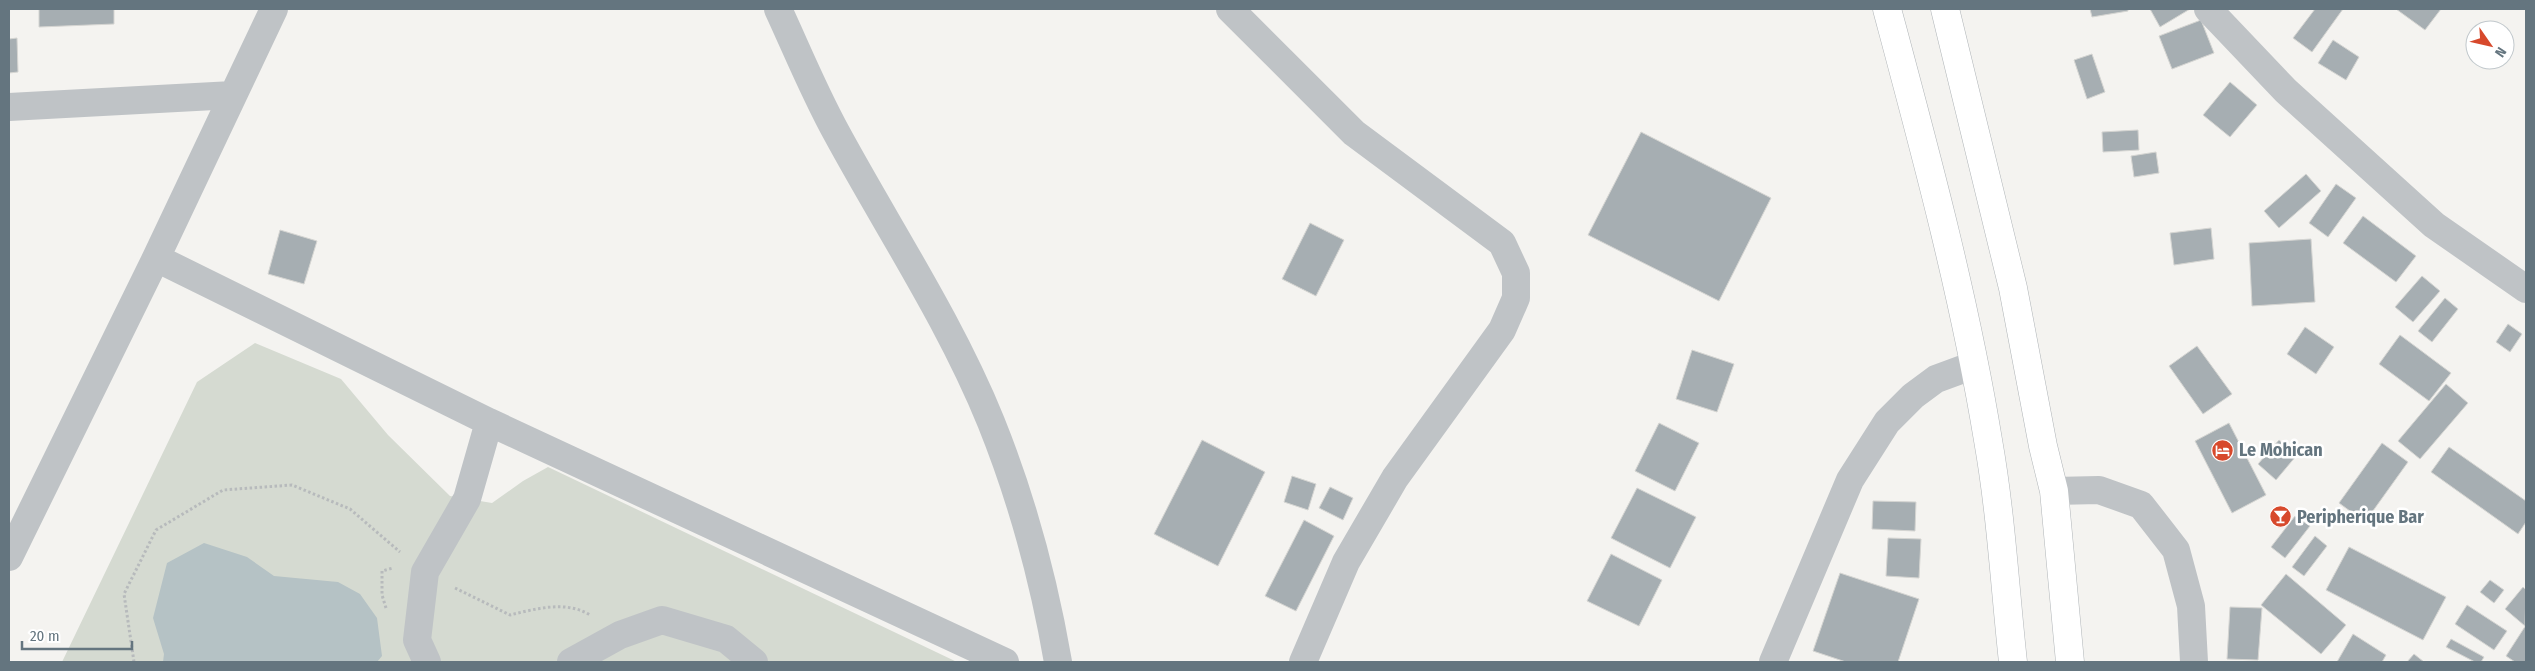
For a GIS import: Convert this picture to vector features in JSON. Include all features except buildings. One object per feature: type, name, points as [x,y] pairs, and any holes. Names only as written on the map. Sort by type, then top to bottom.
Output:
[{"type":"main road","points":[[1887,9],[1935,190],[1989,442],[2013,662]]},
{"type":"main road","points":[[1945,9],[2013,288],[2043,446],[2054,491],[2070,662]]},
{"type":"street","points":[[9,557],[156,258],[274,9]]},
{"type":"street","points":[[778,9],[835,130],[950,337],[991,422],[1023,512],[1051,624],[1058,662]]},
{"type":"street","points":[[1230,9],[1354,133],[1502,243],[1516,273],[1516,298],[1502,330],[1395,478],[1346,562],[1303,662]]},
{"type":"street","points":[[2208,9],[2286,91],[2434,225],[2526,289]]},
{"type":"street","points":[[9,107],[233,95]]},
{"type":"street","points":[[156,258],[489,422],[1004,662]]},
{"type":"street","points":[[1773,662],[1850,480],[1887,422],[1913,396],[1936,379],[1974,365]]},
{"type":"street","points":[[427,662],[417,640],[425,572],[467,499],[489,422]]},
{"type":"street","points":[[2054,491],[2099,490],[2141,504],[2176,550],[2191,606],[2194,662]]},
{"type":"street","points":[[572,662],[620,635],[662,620],[726,639],[754,662]]},
{"type":"path","points":[[134,662],[124,594],[156,530],[223,490],[292,484],[350,509],[425,572],[510,616],[548,606],[582,610],[620,635]]},
{"type":"shaded area","points":[[255,343],[341,379],[388,435],[450,496],[492,503],[523,481],[548,467],[957,662],[62,662],[197,382]]},
{"type":"shaded area","points":[[204,543],[247,557],[274,576],[338,582],[360,594],[377,618],[382,656],[377,662],[163,662],[164,654],[153,618],[167,563]]},
{"type":"place","name":"Le Mohican","points":[[2223,450]]},
{"type":"place","name":"Peripherique Bar","points":[[2281,517]]}]
